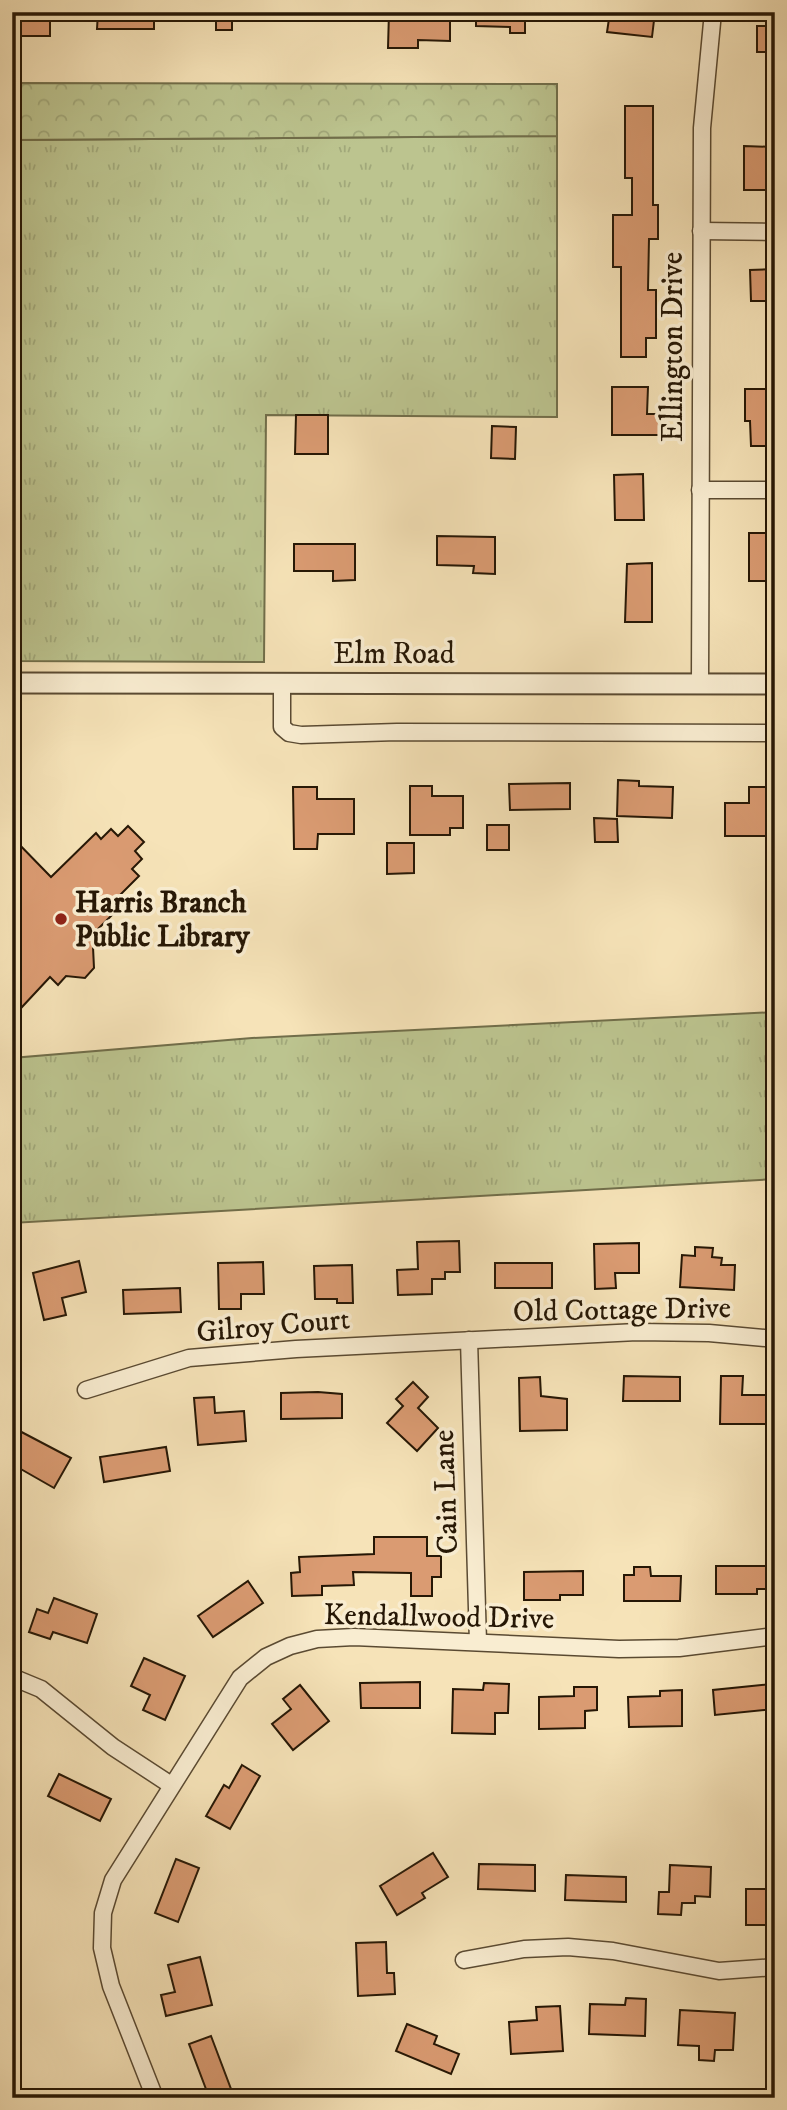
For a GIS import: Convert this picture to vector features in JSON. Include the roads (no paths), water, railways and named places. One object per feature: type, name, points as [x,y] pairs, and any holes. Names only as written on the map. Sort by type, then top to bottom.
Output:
[{"type":"street","name":"Ellington Drive","points":[[700,683],[701,231],[704,82],[713,12]]},
{"type":"street","points":[[701,231],[775,232]]},
{"type":"street","points":[[699,490],[775,490]]},
{"type":"street","points":[[282,682],[282,727],[289,733],[301,735],[397,732],[775,733]]},
{"type":"street","name":"Elm Road","points":[[12,683],[775,684]]},
{"type":"street","name":"Old Cottage Drive","points":[[469,1340],[637,1332],[709,1333],[775,1339]]},
{"type":"street","name":"Gilroy Court","points":[[86,1390],[189,1358],[296,1349],[469,1340]]},
{"type":"street","name":"Cain Lane","points":[[469,1340],[478,1642]]},
{"type":"street","name":"Kendallwood Drive","points":[[155,2098],[111,1986],[102,1948],[103,1913],[113,1880],[171,1785],[240,1678],[266,1657],[290,1646],[317,1639],[354,1637],[620,1649],[679,1648],[775,1636]]},
{"type":"street","points":[[12,1677],[41,1689],[113,1747],[171,1785]]},
{"type":"street","points":[[464,1961],[524,1949],[568,1947],[613,1951],[719,1971],[775,1967]]},
{"type":"place","name":"Harris Branch Public Library","points":[[61,919]]}]
